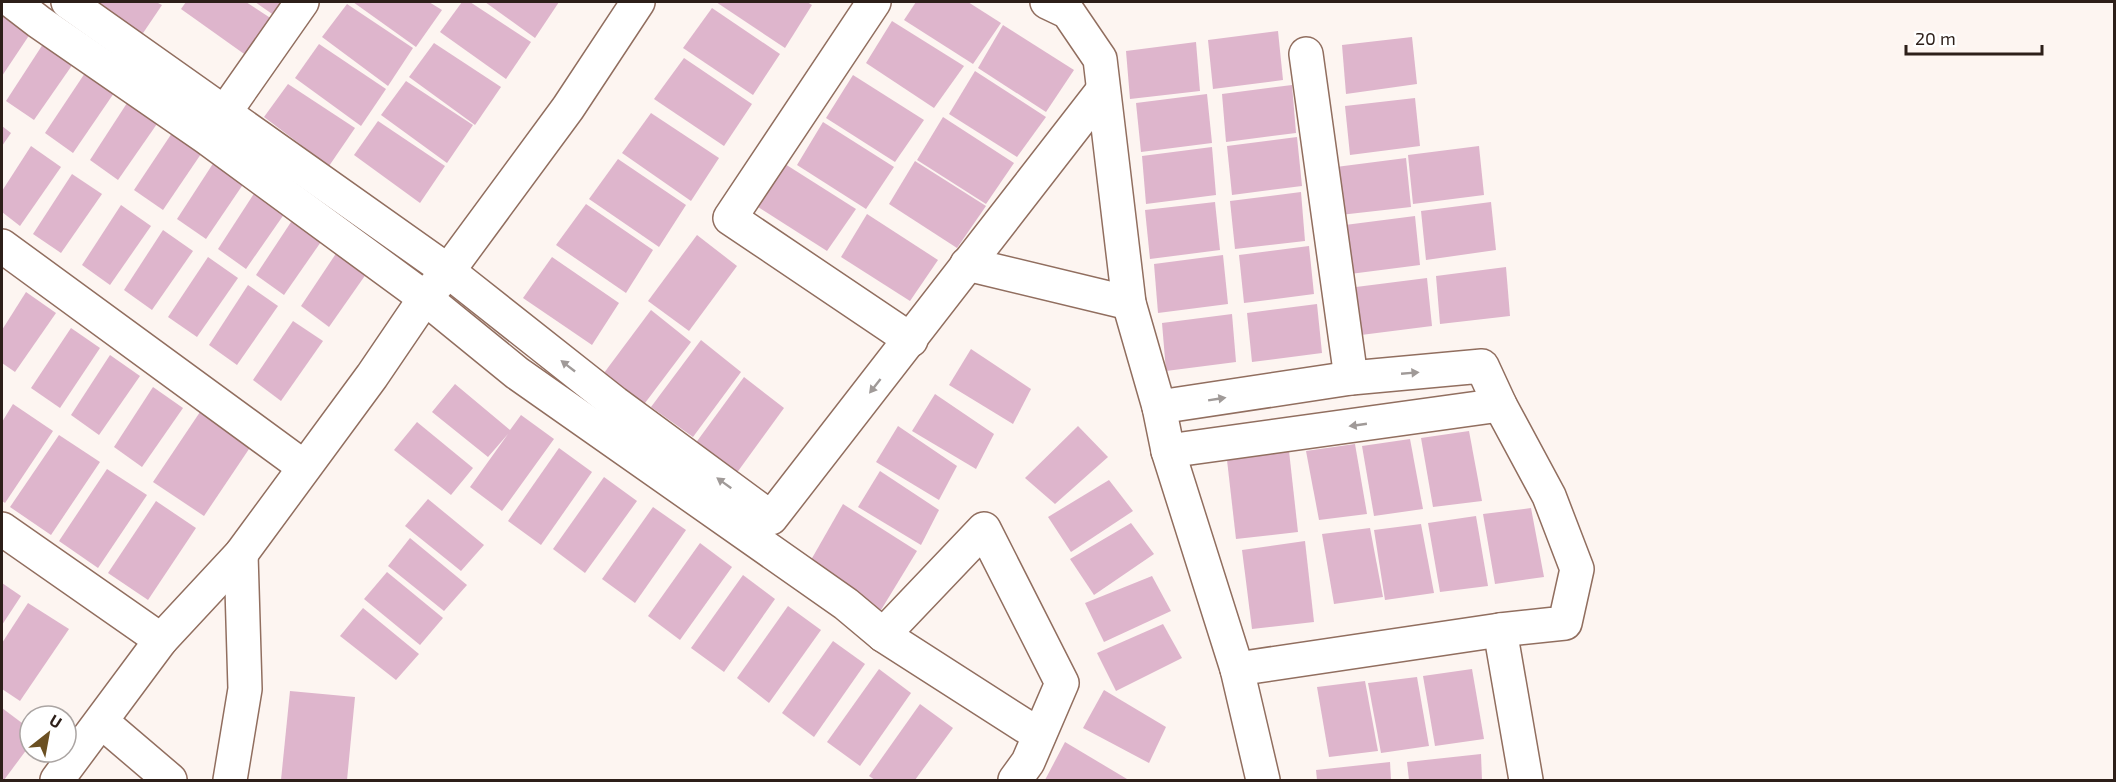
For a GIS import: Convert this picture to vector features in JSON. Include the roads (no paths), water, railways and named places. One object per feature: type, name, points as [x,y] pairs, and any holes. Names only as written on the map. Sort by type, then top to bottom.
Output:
[{"type":"street","points":[[13,2],[49,29],[215,125],[448,271],[615,404],[771,518],[1103,90]]},
{"type":"street","points":[[68,2],[517,373],[846,604],[883,635],[1039,735]]},
{"type":"street","points":[[215,125],[302,2]]},
{"type":"street","points":[[57,780],[161,640],[241,554],[372,376],[425,298],[448,271],[568,108],[638,2]]},
{"type":"street","points":[[874,2],[730,218],[911,340]]},
{"type":"street","points":[[1047,2],[1068,12],[1100,58],[1129,303],[1159,407],[1168,451],[1237,669],[1263,780]]},
{"type":"street","points":[[1306,54],[1351,378]]},
{"type":"street","points":[[2,246],[304,466]]},
{"type":"street","points":[[967,264],[1129,303]]},
{"type":"street","points":[[1159,407],[1351,378],[1482,366],[1500,405],[1549,496],[1577,569],[1564,623],[1500,630],[1237,669]]},
{"type":"street","points":[[1168,451],[1500,405]]},
{"type":"street","points":[[2,529],[161,640]]},
{"type":"street","points":[[883,635],[984,529],[1062,683],[1028,762],[1015,780]]},
{"type":"street","points":[[230,780],[245,689],[241,554]]},
{"type":"street","points":[[1500,630],[1526,780]]},
{"type":"street","points":[[102,722],[170,780]]}]
